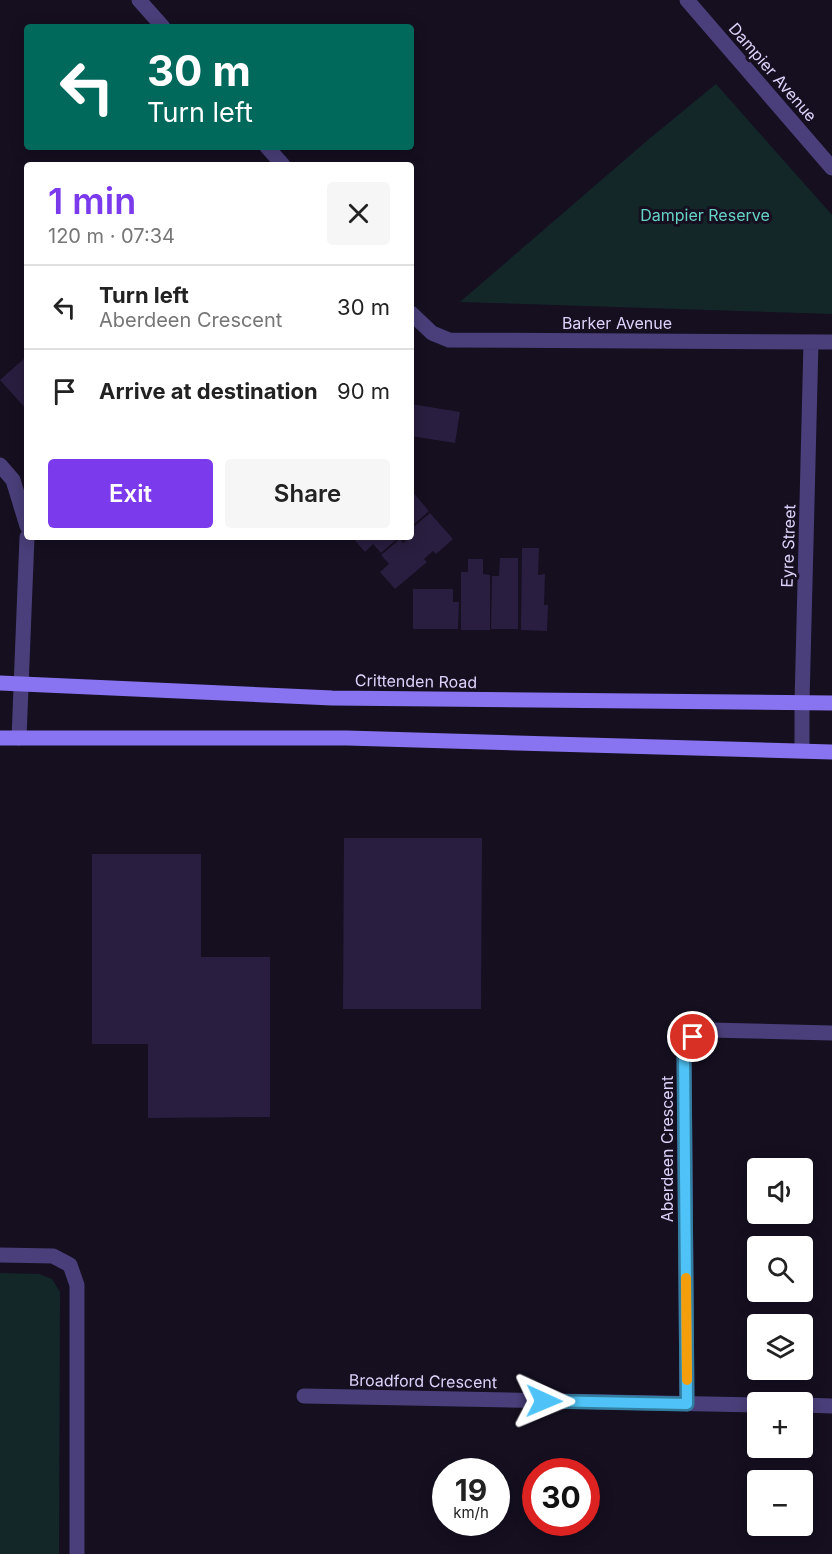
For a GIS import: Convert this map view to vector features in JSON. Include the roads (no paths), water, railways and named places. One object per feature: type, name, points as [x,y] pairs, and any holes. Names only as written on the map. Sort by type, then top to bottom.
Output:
[{"type":"main road","name":"Crittenden Road","points":[[0,683],[332,698],[832,703]]},
{"type":"main road","points":[[0,738],[347,738],[832,752]]},
{"type":"street","points":[[139,0],[160,24]]},
{"type":"street","name":"Dampier Avenue","points":[[687,0],[832,168]]},
{"type":"street","points":[[270,150],[280,162]]},
{"type":"street","name":"Barker Avenue","points":[[414,316],[432,333],[449,340],[832,342]]},
{"type":"street","name":"Eyre Street","points":[[802,751],[811,342]]},
{"type":"street","points":[[0,465],[13,480],[24,516]]},
{"type":"street","points":[[20,738],[27,540]]},
{"type":"street","name":"Aberdeen Crescent","points":[[687,1404],[684,1052],[693,1037],[709,1030],[832,1033]]},
{"type":"street","points":[[0,1255],[53,1256],[70,1265],[77,1285],[77,1554]]},
{"type":"street","name":"Broadford Crescent","points":[[304,1396],[747,1404]]},
{"type":"street","points":[[813,1405],[832,1406]]},
{"type":"park label","name":"Dampier Reserve","points":[[705,215]]}]
